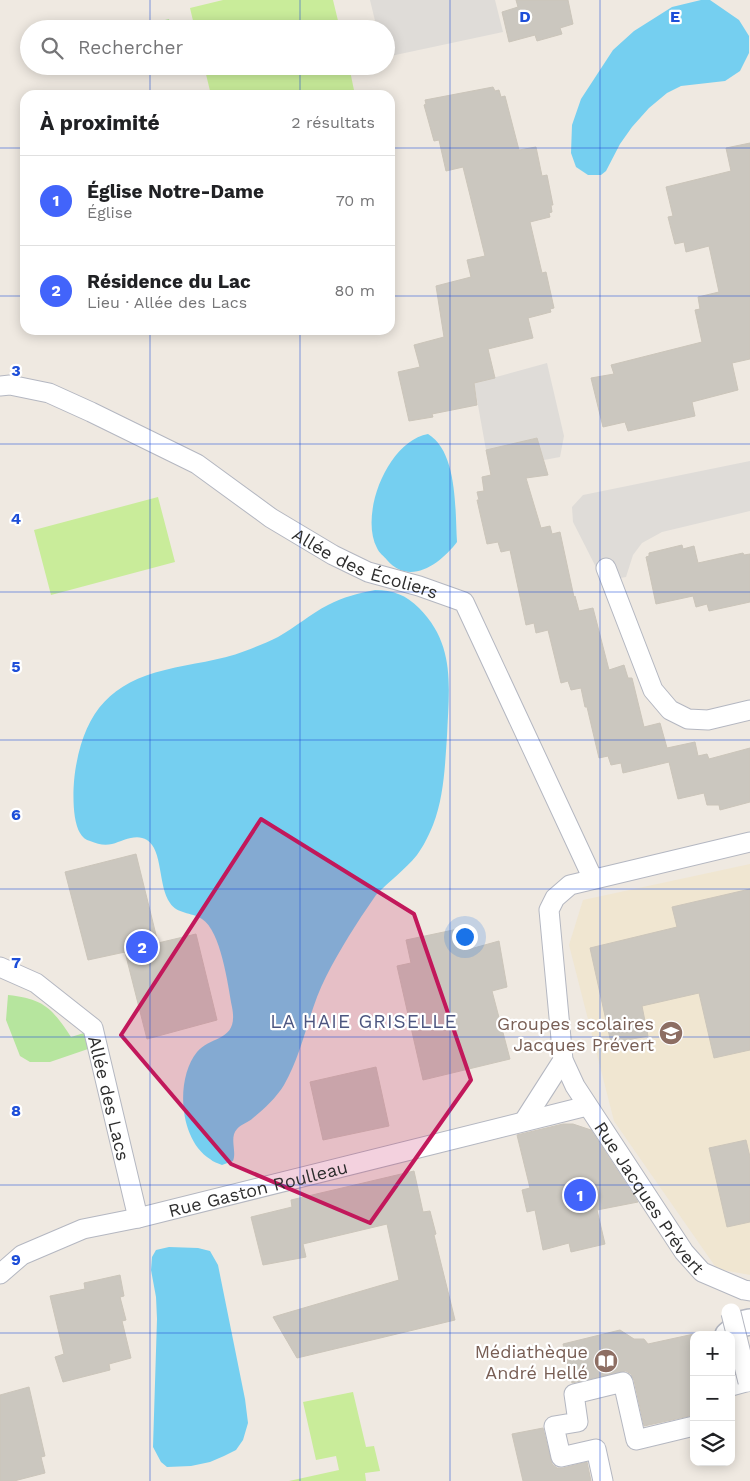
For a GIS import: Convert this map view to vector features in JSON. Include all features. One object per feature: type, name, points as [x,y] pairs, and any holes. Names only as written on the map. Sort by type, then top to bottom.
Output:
[{"type":"street","name":"Allée des Écoliers","points":[[0,386],[10,385],[49,393],[91,412],[197,464],[271,518],[332,555],[368,572],[419,586],[464,602],[593,879]]},
{"type":"street","points":[[606,568],[653,690],[670,710],[688,719],[708,720],[750,710]]},
{"type":"street","points":[[587,1106],[563,1060],[549,910],[555,898],[570,885],[750,842]]},
{"type":"street","name":"Allée des Lacs","points":[[0,967],[36,983],[92,1028],[138,1218]]},
{"type":"street","points":[[524,1121],[563,1060]]},
{"type":"street","name":"Rue Gaston Roulleau","points":[[0,1274],[22,1255],[83,1229],[138,1218],[587,1106]]},
{"type":"street","name":"Rue Jacques Prévert","points":[[587,1106],[684,1252],[702,1272],[750,1291]]},
{"type":"street","points":[[736,1323],[745,1385]]},
{"type":"street","points":[[603,1481],[596,1449],[561,1457],[554,1426],[578,1422],[574,1394],[623,1382],[636,1440],[690,1427]]},
{"type":"highlighted area","points":[[261,819],[414,914],[471,1080],[370,1223],[231,1164],[121,1035]]},
{"type":"shaded area","points":[[370,0],[495,0],[503,32],[395,55],[395,20],[375,20]]},
{"type":"shaded area","points":[[547,363],[564,436],[560,457],[544,460],[536,438],[486,450],[474,383]]},
{"type":"shaded area","points":[[750,461],[750,511],[662,532],[642,543],[633,555],[626,577],[603,581],[573,522],[572,507],[583,495]]},
{"type":"shaded area","name":"Groupes scolaires Jacques Prévert","points":[[750,864],[750,1275],[717,1269],[614,1121],[569,945],[583,900]]},
{"type":"green space","points":[[223,0],[333,0],[338,20],[193,20],[190,8]]},
{"type":"green space","points":[[206,75],[351,75],[354,90],[210,90]]},
{"type":"green space","points":[[158,497],[175,562],[51,595],[34,530]]},
{"type":"green space","points":[[8,995],[39,1002],[52,1012],[71,1037],[84,1033],[88,1049],[50,1062],[30,1062],[20,1056],[6,1020]]},
{"type":"green space","points":[[353,1392],[366,1447],[374,1446],[380,1471],[365,1473],[366,1481],[289,1481],[339,1470],[336,1456],[316,1460],[303,1402]]},
{"type":"water","points":[[701,0],[710,0],[739,20],[749,36],[749,53],[740,71],[725,81],[681,86],[667,93],[649,108],[632,127],[620,144],[606,171],[601,175],[588,175],[576,167],[571,153],[572,125],[581,99],[613,50],[634,31],[672,7]]},
{"type":"water","points":[[428,434],[438,443],[445,454],[450,468],[455,499],[457,542],[434,564],[415,572],[405,572],[396,568],[377,548],[372,534],[375,499],[381,481],[390,464],[401,450],[414,440]]},
{"type":"water","points":[[375,590],[399,594],[414,603],[431,622],[445,652],[449,684],[448,718],[446,758],[440,803],[428,837],[417,855],[376,895],[332,966],[321,987],[299,1052],[284,1085],[266,1107],[237,1129],[233,1140],[233,1161],[222,1165],[211,1160],[200,1150],[192,1138],[186,1124],[183,1093],[185,1077],[197,1052],[228,1032],[233,1018],[226,973],[219,946],[209,925],[198,917],[176,909],[170,903],[166,896],[156,852],[147,840],[134,837],[104,845],[83,837],[75,818],[74,800],[75,773],[80,747],[94,715],[104,702],[130,683],[165,670],[225,657],[266,643],[334,602]]},
{"type":"water","points":[[169,1247],[198,1248],[210,1251],[218,1265],[245,1399],[248,1423],[243,1440],[236,1450],[210,1462],[191,1466],[167,1467],[161,1462],[153,1447],[157,1319],[156,1297],[151,1270],[152,1257],[156,1250]]},
{"type":"building","points":[[516,0],[568,0],[573,24],[560,28],[562,34],[537,41],[535,35],[509,42],[502,12],[518,7]]},
{"type":"building","points":[[493,87],[495,91],[499,90],[501,97],[505,96],[519,150],[536,147],[542,176],[547,175],[553,205],[551,205],[552,212],[549,213],[550,217],[530,222],[542,273],[546,272],[554,308],[550,309],[551,312],[528,318],[533,338],[488,349],[495,378],[474,383],[477,405],[432,414],[433,417],[409,421],[398,372],[420,367],[414,345],[444,337],[436,286],[471,277],[467,260],[485,256],[463,167],[446,171],[439,140],[434,141],[424,105],[426,104],[425,100]]},
{"type":"building","points":[[750,143],[750,359],[732,363],[738,390],[692,402],[695,416],[628,431],[625,422],[603,427],[591,378],[614,374],[611,365],[702,342],[695,310],[700,309],[698,297],[719,292],[709,246],[686,252],[684,242],[675,244],[668,217],[673,216],[666,187],[731,171],[726,148]]},
{"type":"building","points":[[537,438],[548,475],[526,478],[541,528],[550,526],[552,534],[560,532],[574,597],[579,611],[593,608],[609,670],[624,665],[628,678],[632,678],[644,727],[660,723],[667,748],[695,742],[698,756],[707,754],[709,759],[750,748],[750,802],[720,810],[719,805],[707,805],[704,793],[678,799],[669,762],[623,773],[621,763],[611,765],[608,756],[599,758],[581,688],[571,690],[568,681],[561,683],[548,630],[536,633],[534,623],[526,625],[510,550],[501,552],[498,542],[487,544],[477,500],[479,500],[477,492],[484,491],[482,477],[491,475],[486,450]]},
{"type":"building","points":[[682,545],[683,549],[694,546],[698,563],[743,553],[744,555],[750,554],[750,602],[709,611],[707,604],[696,607],[693,596],[656,604],[646,557],[649,556],[649,553]]},
{"type":"building","points":[[136,854],[158,943],[196,934],[217,1020],[147,1039],[125,952],[88,960],[65,872]]},
{"type":"building","points":[[750,889],[750,1050],[714,1058],[699,993],[642,1006],[648,1036],[611,1043],[590,948],[677,927],[672,907]]},
{"type":"building","points":[[458,929],[463,951],[499,941],[507,987],[492,991],[510,1059],[423,1080],[397,966],[411,963],[406,940]]},
{"type":"building","points":[[376,1067],[389,1126],[323,1140],[310,1082]]},
{"type":"building","points":[[563,1124],[573,1124],[591,1130],[638,1202],[597,1210],[605,1244],[571,1252],[569,1243],[543,1250],[535,1210],[527,1212],[522,1190],[530,1188],[517,1135]]},
{"type":"building","points":[[746,1140],[750,1157],[750,1222],[727,1227],[709,1148]]},
{"type":"building","points":[[414,1171],[423,1212],[430,1211],[455,1320],[297,1358],[273,1317],[399,1280],[387,1224],[303,1244],[306,1257],[263,1265],[251,1217],[292,1207],[291,1200]]},
{"type":"building","points":[[120,1275],[124,1296],[120,1297],[126,1320],[122,1321],[131,1358],[109,1364],[110,1370],[63,1382],[55,1357],[64,1354],[50,1296],[85,1289],[84,1283]]},
{"type":"building","points":[[620,1330],[634,1339],[644,1339],[648,1344],[690,1335],[690,1416],[644,1426],[631,1374],[626,1371],[572,1383],[563,1344]]},
{"type":"building","points":[[29,1387],[45,1456],[41,1457],[45,1473],[14,1481],[0,1481],[0,1395]]},
{"type":"building","points":[[543,1428],[552,1464],[557,1468],[563,1468],[587,1462],[591,1481],[523,1481],[512,1434]]},
{"type":"place","name":"Résidence du Lac","points":[[142,947]]},
{"type":"place","name":"Groupes scolaires Jacques Prévert","points":[[671,1033]]},
{"type":"place","name":"Église Notre-Dame","points":[[580,1195]]},
{"type":"place","name":"Médiathèque André Hellé","points":[[606,1361]]},
{"type":"district","name":"LA HAIE GRISELLE","points":[[364,1021]]}]
